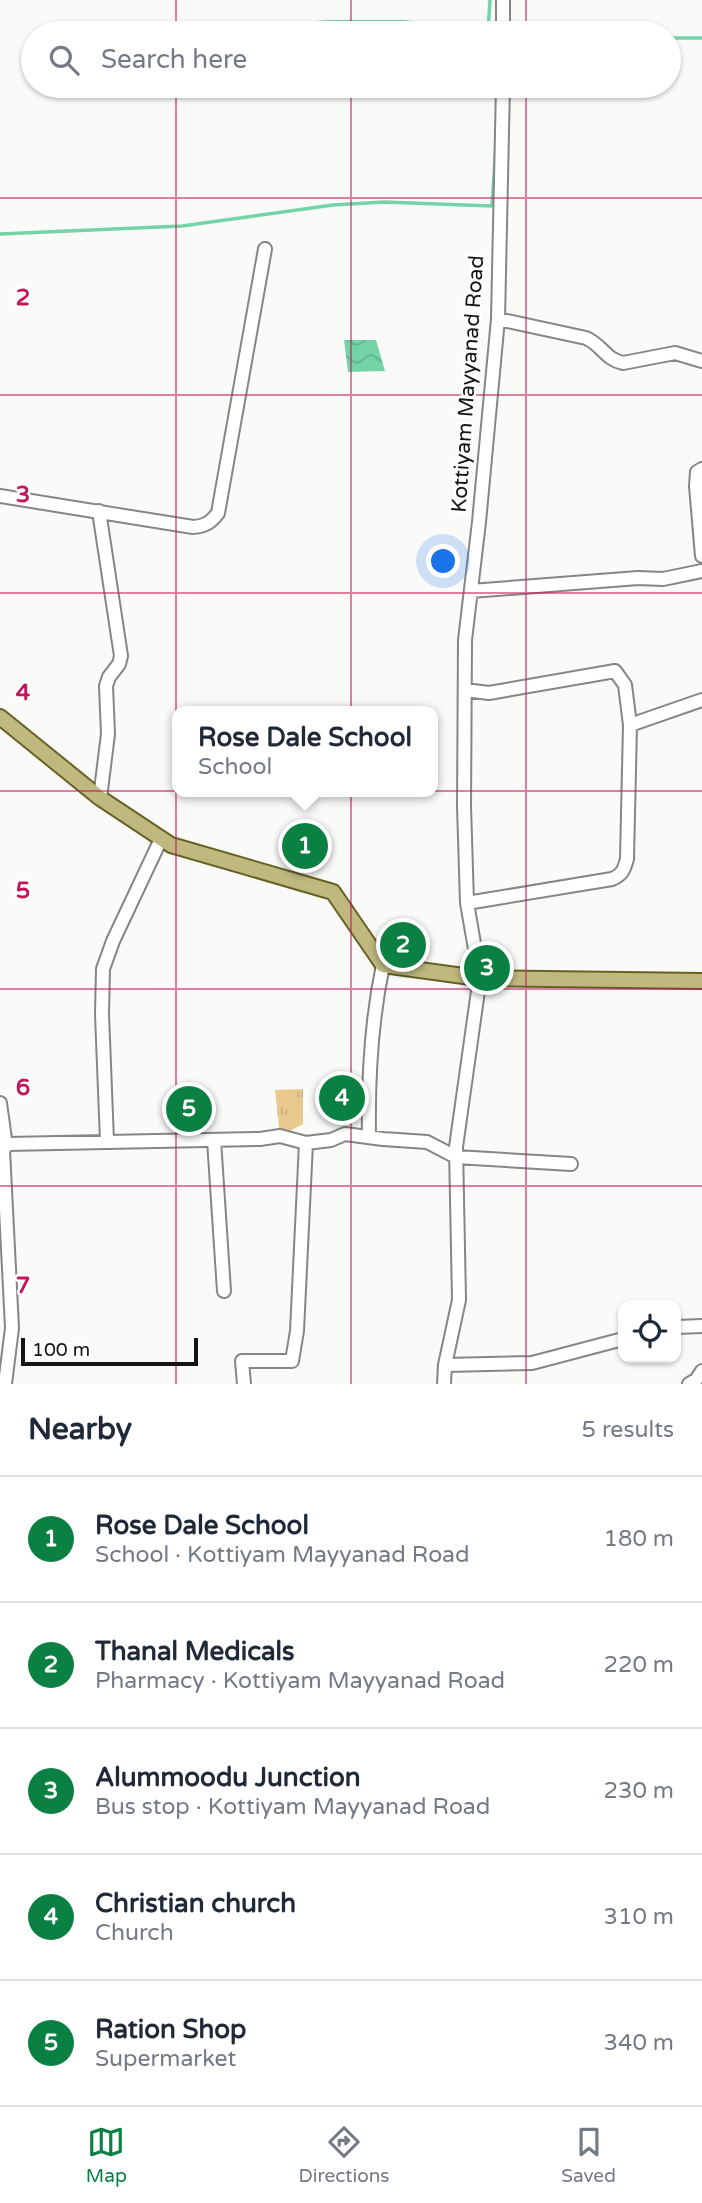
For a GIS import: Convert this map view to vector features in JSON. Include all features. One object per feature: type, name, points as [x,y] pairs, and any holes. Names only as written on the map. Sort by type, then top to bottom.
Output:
[{"type":"main road","points":[[0,717],[100,798],[171,845],[333,892],[383,965],[478,978],[702,981]]},
{"type":"street","points":[[503,0],[503,21]]},
{"type":"street","name":"Kottiyam Mayyanad Road","points":[[444,1384],[445,1365],[458,1300],[456,1147],[478,991],[467,903],[464,806],[465,639],[480,522],[498,319],[503,98]]},
{"type":"street","points":[[0,496],[194,527],[204,526],[211,521],[218,513],[265,248]]},
{"type":"street","points":[[498,319],[586,338],[596,342],[608,358],[623,363],[675,353],[702,361]]},
{"type":"street","points":[[702,469],[698,472],[696,486],[702,555]]},
{"type":"street","points":[[99,511],[121,656],[106,686],[108,734],[100,798]]},
{"type":"street","points":[[471,591],[638,578],[663,579],[702,571]]},
{"type":"street","points":[[465,690],[489,693],[614,671],[625,685],[630,725],[627,859],[619,876],[467,903]]},
{"type":"street","points":[[630,725],[702,700]]},
{"type":"street","points":[[107,1141],[103,969],[161,839]]},
{"type":"street","points":[[369,1136],[370,1052],[375,1001],[383,965]]},
{"type":"street","points":[[0,1103],[6,1146],[5,1287],[12,1328],[5,1384]]},
{"type":"street","points":[[6,1146],[15,1143],[214,1140],[280,1136],[306,1143],[331,1140],[345,1133],[426,1142],[456,1157],[571,1164]]},
{"type":"street","points":[[214,1140],[225,1291]]},
{"type":"street","points":[[244,1384],[242,1362],[292,1361],[298,1318],[306,1143]]},
{"type":"street","points":[[681,1327],[702,1326]]},
{"type":"street","points":[[445,1365],[532,1363],[618,1340]]},
{"type":"street","points":[[689,1384],[696,1380],[702,1371]]},
{"type":"green space","points":[[303,1089],[303,1124],[280,1136],[275,1090]]},
{"type":"water","points":[[403,20],[414,21],[315,21]]},
{"type":"water","points":[[344,340],[376,340],[385,371],[348,372]]},
{"type":"waterway","points":[[489,21],[490,0]]},
{"type":"waterway","points":[[681,38],[702,38]]},
{"type":"waterway","points":[[0,234],[182,226],[333,205],[384,202],[492,206],[496,145]]},
{"type":"place","name":"Rose Dale School","points":[[305,846]]},
{"type":"place","name":"Thanal Medicals","points":[[403,945]]},
{"type":"place","name":"Alummoodu Junction","points":[[487,968]]},
{"type":"place","name":"Christian church","points":[[342,1098]]},
{"type":"place","name":"Ration Shop","points":[[189,1109]]}]
